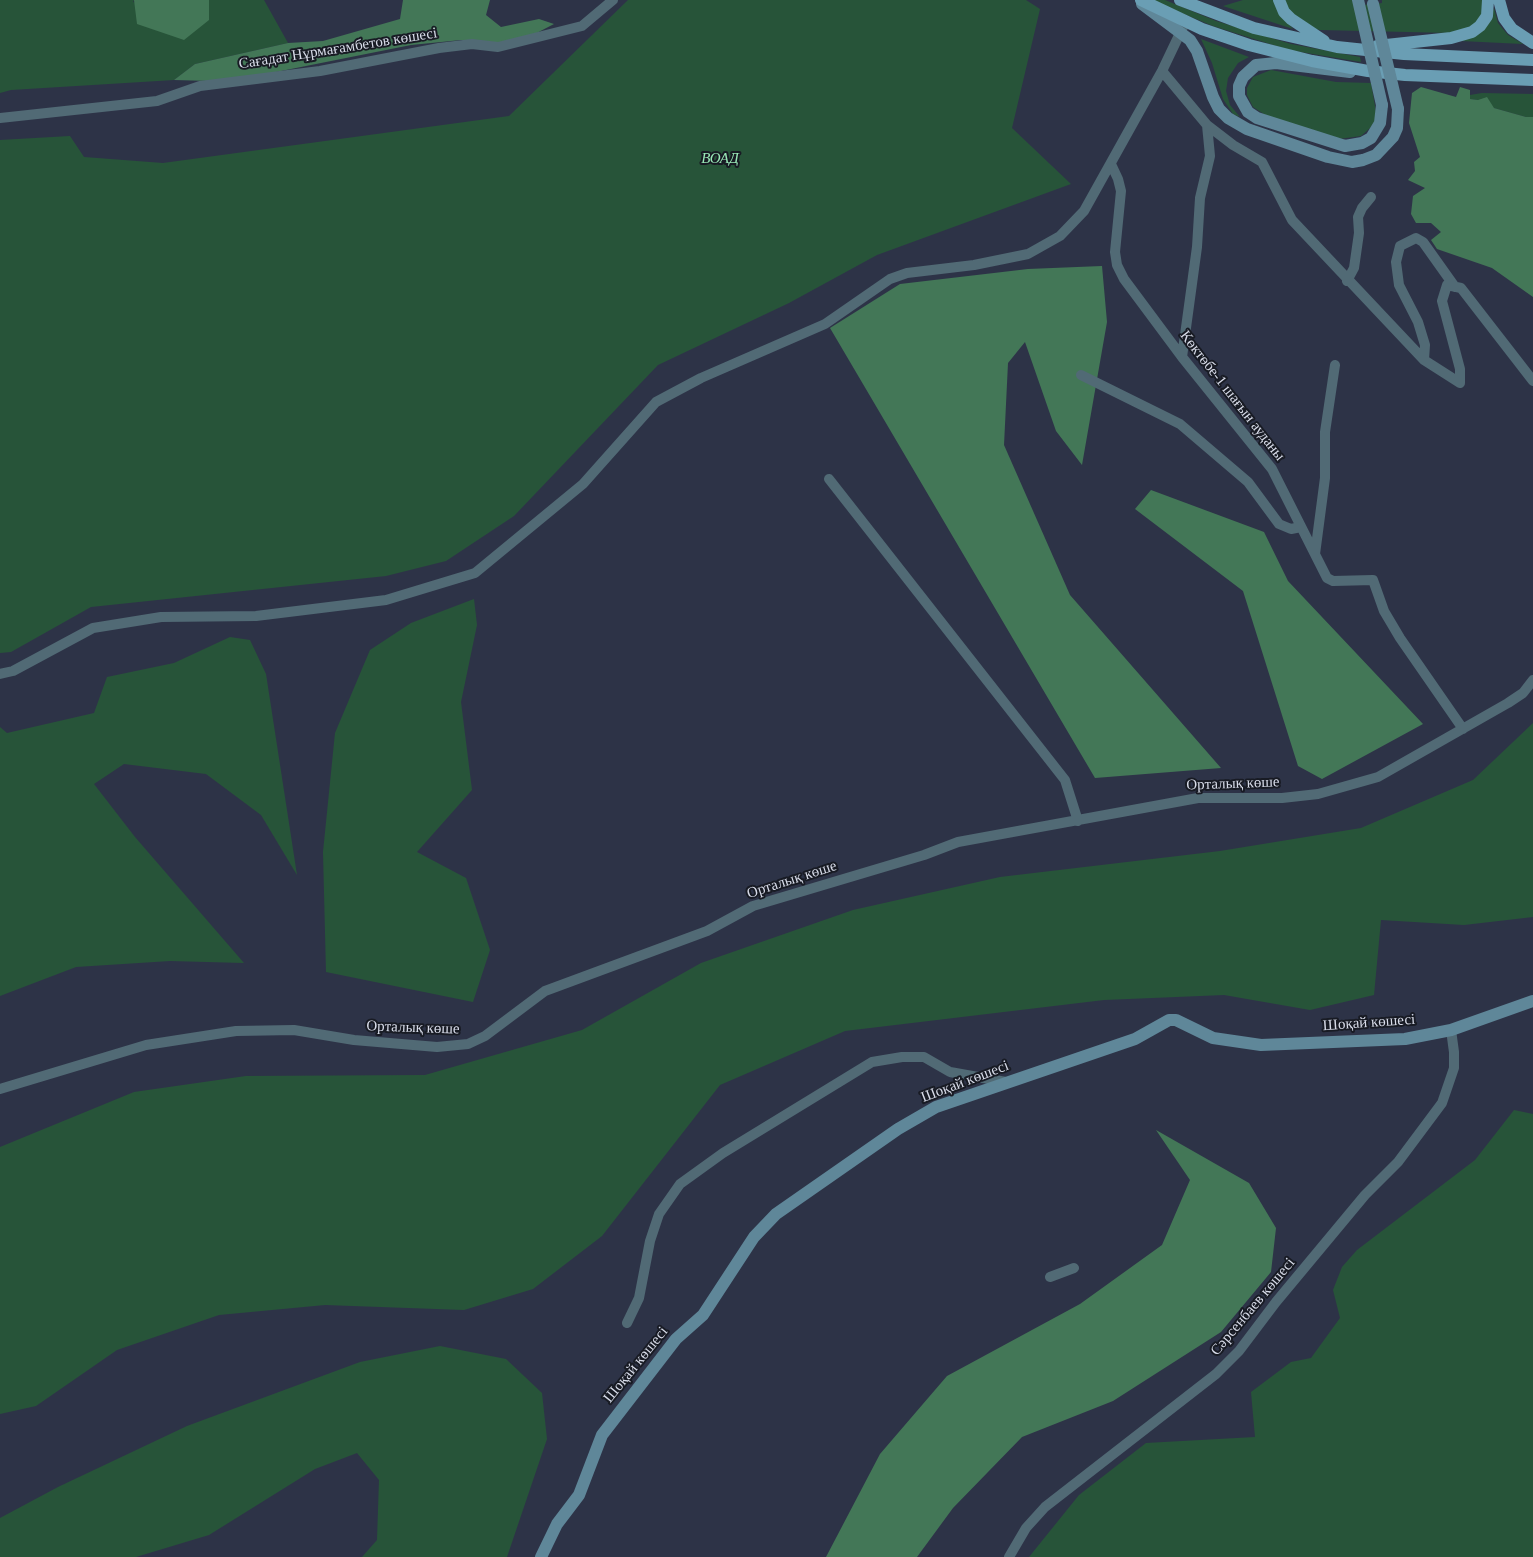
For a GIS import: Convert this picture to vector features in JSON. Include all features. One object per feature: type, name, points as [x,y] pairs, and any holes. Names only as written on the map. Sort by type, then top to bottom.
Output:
[{"type":"main road","points":[[1141,0],[1183,26],[1202,29],[1249,45],[1312,61],[1368,71],[1405,75],[1533,80]]},
{"type":"main road","points":[[1180,0],[1254,28],[1337,47],[1404,54],[1533,60]]},
{"type":"main road","points":[[1279,0],[1284,12],[1300,27],[1337,47]]},
{"type":"main road","points":[[1351,49],[1462,36],[1480,26],[1492,2],[1512,29],[1533,43]]},
{"type":"street","name":"Сағадат Нұрмағамбетов көшесі","points":[[0,118],[157,101],[200,86],[320,71],[439,48],[472,44],[498,47],[582,26],[613,0]]},
{"type":"street","points":[[1136,0],[1183,26],[1197,51],[1213,97],[1228,118],[1247,129],[1328,157],[1352,162],[1376,155],[1393,137],[1397,128],[1398,109],[1373,1]]},
{"type":"street","points":[[1358,0],[1382,105],[1380,123],[1370,138],[1362,143],[1345,146],[1257,118],[1248,112],[1239,96],[1242,77],[1256,65],[1266,63],[1326,71],[1368,71]]},
{"type":"street","points":[[0,674],[13,671],[93,628],[160,617],[256,616],[386,600],[475,573],[583,484],[656,402],[702,378],[825,324],[890,279],[907,272],[974,264],[1028,254],[1060,236],[1084,211],[1162,71],[1183,26]]},
{"type":"street","points":[[1162,71],[1208,125],[1233,144],[1251,153],[1262,162],[1292,220],[1347,281],[1424,360],[1460,383],[1460,369],[1442,301],[1447,286],[1456,287],[1461,288],[1533,381]]},
{"type":"street","points":[[1182,357],[1197,247],[1200,198],[1210,156],[1208,125]]},
{"type":"street","name":"Көктөбе-1 шағын ауданы","points":[[1111,164],[1121,191],[1115,252],[1117,265],[1124,279],[1182,357],[1272,469],[1327,578],[1333,582],[1374,580],[1384,611],[1400,638],[1463,729]]},
{"type":"street","points":[[1347,281],[1354,268],[1360,233],[1358,217],[1362,208],[1371,197]]},
{"type":"street","points":[[1424,360],[1425,345],[1418,322],[1400,285],[1396,262],[1400,246],[1416,238],[1423,242],[1456,287]]},
{"type":"street","points":[[1315,554],[1325,478],[1325,432],[1335,364]]},
{"type":"street","points":[[1081,375],[1180,424],[1248,482],[1279,524],[1291,529],[1301,527]]},
{"type":"street","points":[[829,479],[1065,780],[1078,821]]},
{"type":"street","name":"Орталық көше","points":[[0,1089],[146,1044],[236,1031],[294,1030],[354,1040],[437,1046],[468,1044],[485,1036],[545,991],[707,931],[753,906],[924,855],[958,842],[1198,798],[1282,798],[1318,794],[1378,777],[1523,693],[1533,680]]},
{"type":"street","name":"Шоқай көшесі","points":[[541,1557],[557,1524],[579,1495],[602,1435],[676,1339],[703,1315],[750,1243],[765,1225],[784,1208],[898,1129],[936,1107],[1135,1039],[1169,1020],[1176,1020],[1213,1038],[1262,1045],[1405,1038],[1451,1030],[1533,1001]]},
{"type":"street","name":"Сәрсенбаев көшесі","points":[[1009,1557],[1026,1528],[1045,1506],[1216,1374],[1239,1351],[1276,1302],[1365,1195],[1398,1162],[1442,1104],[1454,1068],[1451,1030]]},
{"type":"street","points":[[627,1323],[639,1298],[650,1241],[659,1214],[680,1184],[716,1158],[872,1062],[902,1057],[924,1057],[950,1072],[1006,1082]]},
{"type":"street","points":[[1050,1277],[1074,1268]]},
{"type":"green space","points":[[0,0],[134,0],[133,2],[209,20],[209,0],[264,0],[288,43],[195,64],[174,80],[11,90],[0,93]]},
{"type":"green space","points":[[134,0],[209,0],[209,20],[184,40],[137,24]]},
{"type":"green space","points":[[403,0],[490,0],[486,15],[501,27],[539,19],[554,24],[527,38],[496,45],[461,40],[411,45],[256,76],[211,81],[174,80],[195,64],[288,43],[323,41],[400,19]]},
{"type":"green space","name":"ВОАД","points":[[628,0],[1026,0],[1040,9],[1012,128],[1071,184],[877,255],[789,303],[658,365],[514,516],[446,561],[386,576],[91,607],[11,652],[0,653],[0,140],[70,136],[84,157],[163,163],[509,116]]},
{"type":"green space","points":[[1150,0],[1165,0],[1216,21],[1291,44],[1360,57],[1361,62],[1289,50],[1213,26]]},
{"type":"green space","points":[[1243,0],[1274,0],[1293,29],[1223,6]]},
{"type":"green space","points":[[1283,0],[1352,0],[1354,6],[1382,3],[1382,0],[1484,0],[1482,16],[1471,28],[1451,33],[1320,30],[1310,28],[1294,17]]},
{"type":"green space","points":[[1494,8],[1498,23],[1508,35],[1523,44],[1461,41],[1491,17]]},
{"type":"green space","points":[[1201,39],[1249,57],[1238,63],[1228,78],[1226,91],[1230,105],[1240,117],[1233,114],[1223,99],[1212,63]]},
{"type":"green space","points":[[1271,70],[1336,82],[1371,83],[1376,112],[1375,121],[1361,136],[1339,139],[1267,116],[1253,107],[1247,95],[1247,88],[1253,77]]},
{"type":"green space","points":[[1421,87],[1456,97],[1460,87],[1470,90],[1470,99],[1478,100],[1487,97],[1494,108],[1526,117],[1533,117],[1533,297],[1492,268],[1437,249],[1431,240],[1441,232],[1431,223],[1416,223],[1411,214],[1413,196],[1425,188],[1408,180],[1415,171],[1414,162],[1420,157],[1409,123],[1412,93]]},
{"type":"green space","points":[[1482,93],[1533,94],[1533,117],[1526,117],[1494,108],[1478,100],[1470,99],[1470,95]]},
{"type":"green space","points":[[1102,266],[1107,322],[1082,465],[1056,431],[1025,342],[1008,363],[1004,445],[1070,595],[1221,768],[1095,778],[830,328],[900,284],[1028,269]]},
{"type":"green space","points":[[1151,490],[1264,532],[1288,581],[1423,724],[1322,779],[1298,766],[1243,591],[1135,509]]},
{"type":"green space","points":[[474,599],[477,625],[461,702],[472,790],[417,852],[466,878],[490,950],[473,1002],[326,972],[323,852],[335,733],[370,650],[411,623]]},
{"type":"green space","points":[[230,637],[250,640],[266,674],[297,875],[261,815],[206,774],[124,764],[94,784],[135,837],[244,963],[170,961],[76,967],[0,996],[0,727],[7,733],[94,713],[107,677],[174,663]]},
{"type":"green space","points":[[1533,723],[1533,917],[1464,925],[1381,920],[1374,995],[1310,1010],[1224,995],[1104,1000],[845,1031],[720,1085],[602,1236],[533,1289],[464,1310],[325,1305],[219,1315],[117,1350],[36,1406],[0,1414],[0,1147],[134,1092],[246,1076],[425,1075],[582,1030],[701,963],[853,910],[1000,877],[1220,851],[1361,828],[1473,780]]},
{"type":"green space","points":[[1514,1110],[1533,1114],[1533,1557],[1029,1557],[1079,1495],[1146,1443],[1255,1437],[1251,1392],[1291,1362],[1311,1358],[1340,1318],[1333,1290],[1342,1267],[1357,1250],[1475,1160]]},
{"type":"green space","points":[[1156,1130],[1249,1183],[1276,1228],[1271,1272],[1221,1332],[1113,1401],[1022,1437],[953,1508],[917,1557],[826,1557],[880,1454],[947,1376],[1080,1304],[1162,1245],[1190,1180]]},
{"type":"green space","points":[[440,1346],[506,1359],[542,1393],[547,1439],[507,1557],[362,1557],[377,1540],[379,1480],[357,1453],[315,1469],[209,1535],[136,1557],[0,1557],[0,1518],[58,1487],[187,1426],[360,1362]]}]
